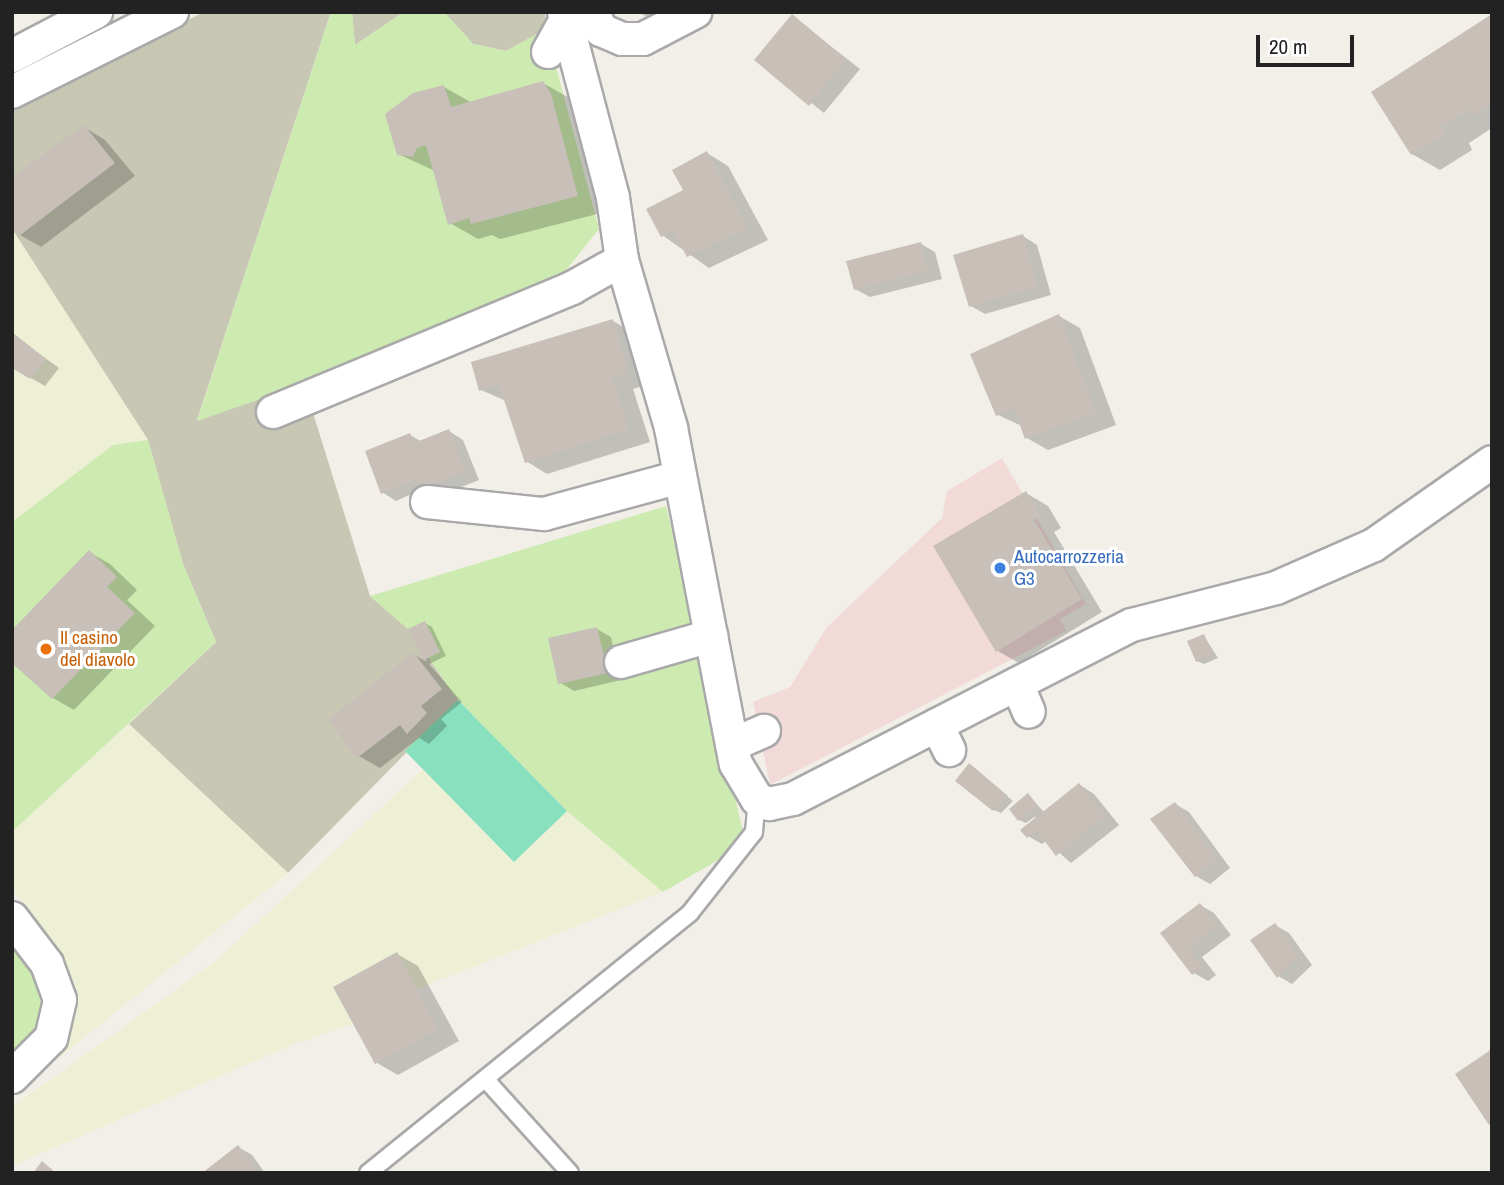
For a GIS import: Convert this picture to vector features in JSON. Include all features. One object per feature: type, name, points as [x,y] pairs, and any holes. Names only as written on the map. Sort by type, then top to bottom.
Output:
[{"type":"street","points":[[12,56],[96,12]]},
{"type":"street","points":[[12,92],[172,12]]},
{"type":"street","points":[[574,15],[622,39],[643,39],[695,12]]},
{"type":"street","points":[[548,52],[574,15]]},
{"type":"street","points":[[574,15],[613,198],[622,260],[671,428],[732,745],[745,786],[757,799],[769,804],[793,799],[943,738],[1023,698],[1132,625],[1276,588],[1374,545],[1492,462]]},
{"type":"street","points":[[273,412],[425,359],[572,288],[622,260]]},
{"type":"street","points":[[428,502],[544,514],[680,477]]},
{"type":"street","points":[[621,662],[711,636]]},
{"type":"street","points":[[732,745],[764,731]]},
{"type":"street","points":[[12,918],[47,964],[60,1000],[51,1038],[12,1077]]},
{"type":"lane","points":[[368,1173],[486,1081],[690,913],[754,832],[757,799]]},
{"type":"lane","points":[[486,1081],[570,1173]]},
{"type":"shaded area","points":[[204,12],[331,12],[197,420],[304,384],[370,596],[408,629],[458,700],[288,873],[129,724],[216,642],[183,564],[148,440],[12,229],[12,108]]},
{"type":"shaded area","points":[[352,12],[404,12],[355,45]]},
{"type":"shaded area","points":[[444,12],[545,12],[546,29],[506,51],[473,44]]},
{"type":"shaded area","points":[[12,229],[148,440],[113,445],[12,522]]},
{"type":"shaded area","points":[[1002,458],[1086,604],[1060,619],[1066,631],[770,785],[753,702],[790,687],[827,627],[942,518],[947,491]]},
{"type":"shaded area","points":[[129,724],[288,873],[60,1057],[76,1017],[62,956],[12,887],[12,832]]},
{"type":"shaded area","points":[[423,769],[514,862],[567,811],[663,892],[417,989],[397,952],[333,987],[353,1024],[292,1045],[12,1166],[12,1107],[217,960]]},
{"type":"green space","points":[[331,12],[352,12],[355,45],[404,12],[444,12],[473,44],[506,51],[546,29],[599,229],[559,279],[304,384],[197,421]]},
{"type":"green space","points":[[148,440],[183,564],[216,642],[12,832],[12,522],[113,445]]},
{"type":"green space","points":[[666,506],[746,844],[663,892],[567,811],[458,700],[408,629],[370,596]]},
{"type":"green space","points":[[458,700],[567,811],[514,862],[405,751]]},
{"type":"green space","points":[[12,922],[57,1022],[12,1077]]},
{"type":"building","points":[[792,14],[847,60],[809,106],[754,60]]},
{"type":"building","points":[[1492,14],[1492,105],[1474,116],[1470,109],[1442,127],[1446,134],[1411,155],[1371,92]]},
{"type":"building","points":[[543,81],[551,94],[578,196],[471,224],[469,218],[448,225],[426,145],[417,148],[413,157],[397,155],[385,114],[413,93],[444,85],[451,107]]},
{"type":"building","points":[[84,125],[115,163],[19,236],[12,229],[12,177]]},
{"type":"building","points":[[707,151],[748,228],[687,257],[673,231],[661,237],[646,209],[683,190],[672,170]]},
{"type":"building","points":[[1023,234],[1038,287],[969,307],[953,255]]},
{"type":"building","points":[[921,242],[928,271],[854,290],[846,261]]},
{"type":"building","points":[[1059,314],[1096,413],[1025,439],[1014,409],[996,416],[970,354]]},
{"type":"building","points":[[613,319],[629,372],[613,377],[629,430],[525,463],[499,385],[479,391],[471,362]]},
{"type":"building","points":[[12,332],[46,359],[30,379],[12,368]]},
{"type":"building","points":[[449,429],[466,472],[420,490],[416,479],[381,494],[365,451],[410,433],[414,443]]},
{"type":"building","points":[[1026,491],[1041,516],[1034,520],[1082,599],[996,652],[933,546]]},
{"type":"building","points":[[89,550],[117,577],[107,587],[135,613],[52,699],[12,663],[12,630]]},
{"type":"building","points":[[425,621],[440,652],[424,660],[408,629]]},
{"type":"building","points":[[597,627],[608,673],[558,684],[548,638]]},
{"type":"building","points":[[1204,634],[1213,654],[1196,662],[1187,641]]},
{"type":"building","points":[[413,652],[442,689],[421,706],[427,713],[407,734],[400,725],[357,758],[328,720]]},
{"type":"building","points":[[969,763],[1008,796],[993,811],[955,781]]},
{"type":"building","points":[[1079,783],[1106,816],[1056,856],[1036,830],[1027,838],[1020,830]]},
{"type":"building","points":[[1028,793],[1038,806],[1018,821],[1009,809]]},
{"type":"building","points":[[1175,802],[1217,859],[1195,877],[1150,819]]},
{"type":"building","points":[[1200,903],[1218,926],[1189,948],[1203,967],[1192,975],[1160,933]]},
{"type":"building","points":[[1275,923],[1299,956],[1277,978],[1250,940]]},
{"type":"building","points":[[397,952],[439,1029],[375,1064],[333,987]]},
{"type":"building","points":[[1492,1049],[1492,1122],[1489,1125],[1455,1074]]},
{"type":"building","points":[[238,1145],[259,1173],[202,1173]]},
{"type":"building","points":[[42,1161],[56,1173],[33,1173]]},
{"type":"place","name":"Autocarrozzeria G3","points":[[1000,568]]},
{"type":"place","name":"Il casino del diavolo","points":[[46,649]]}]
